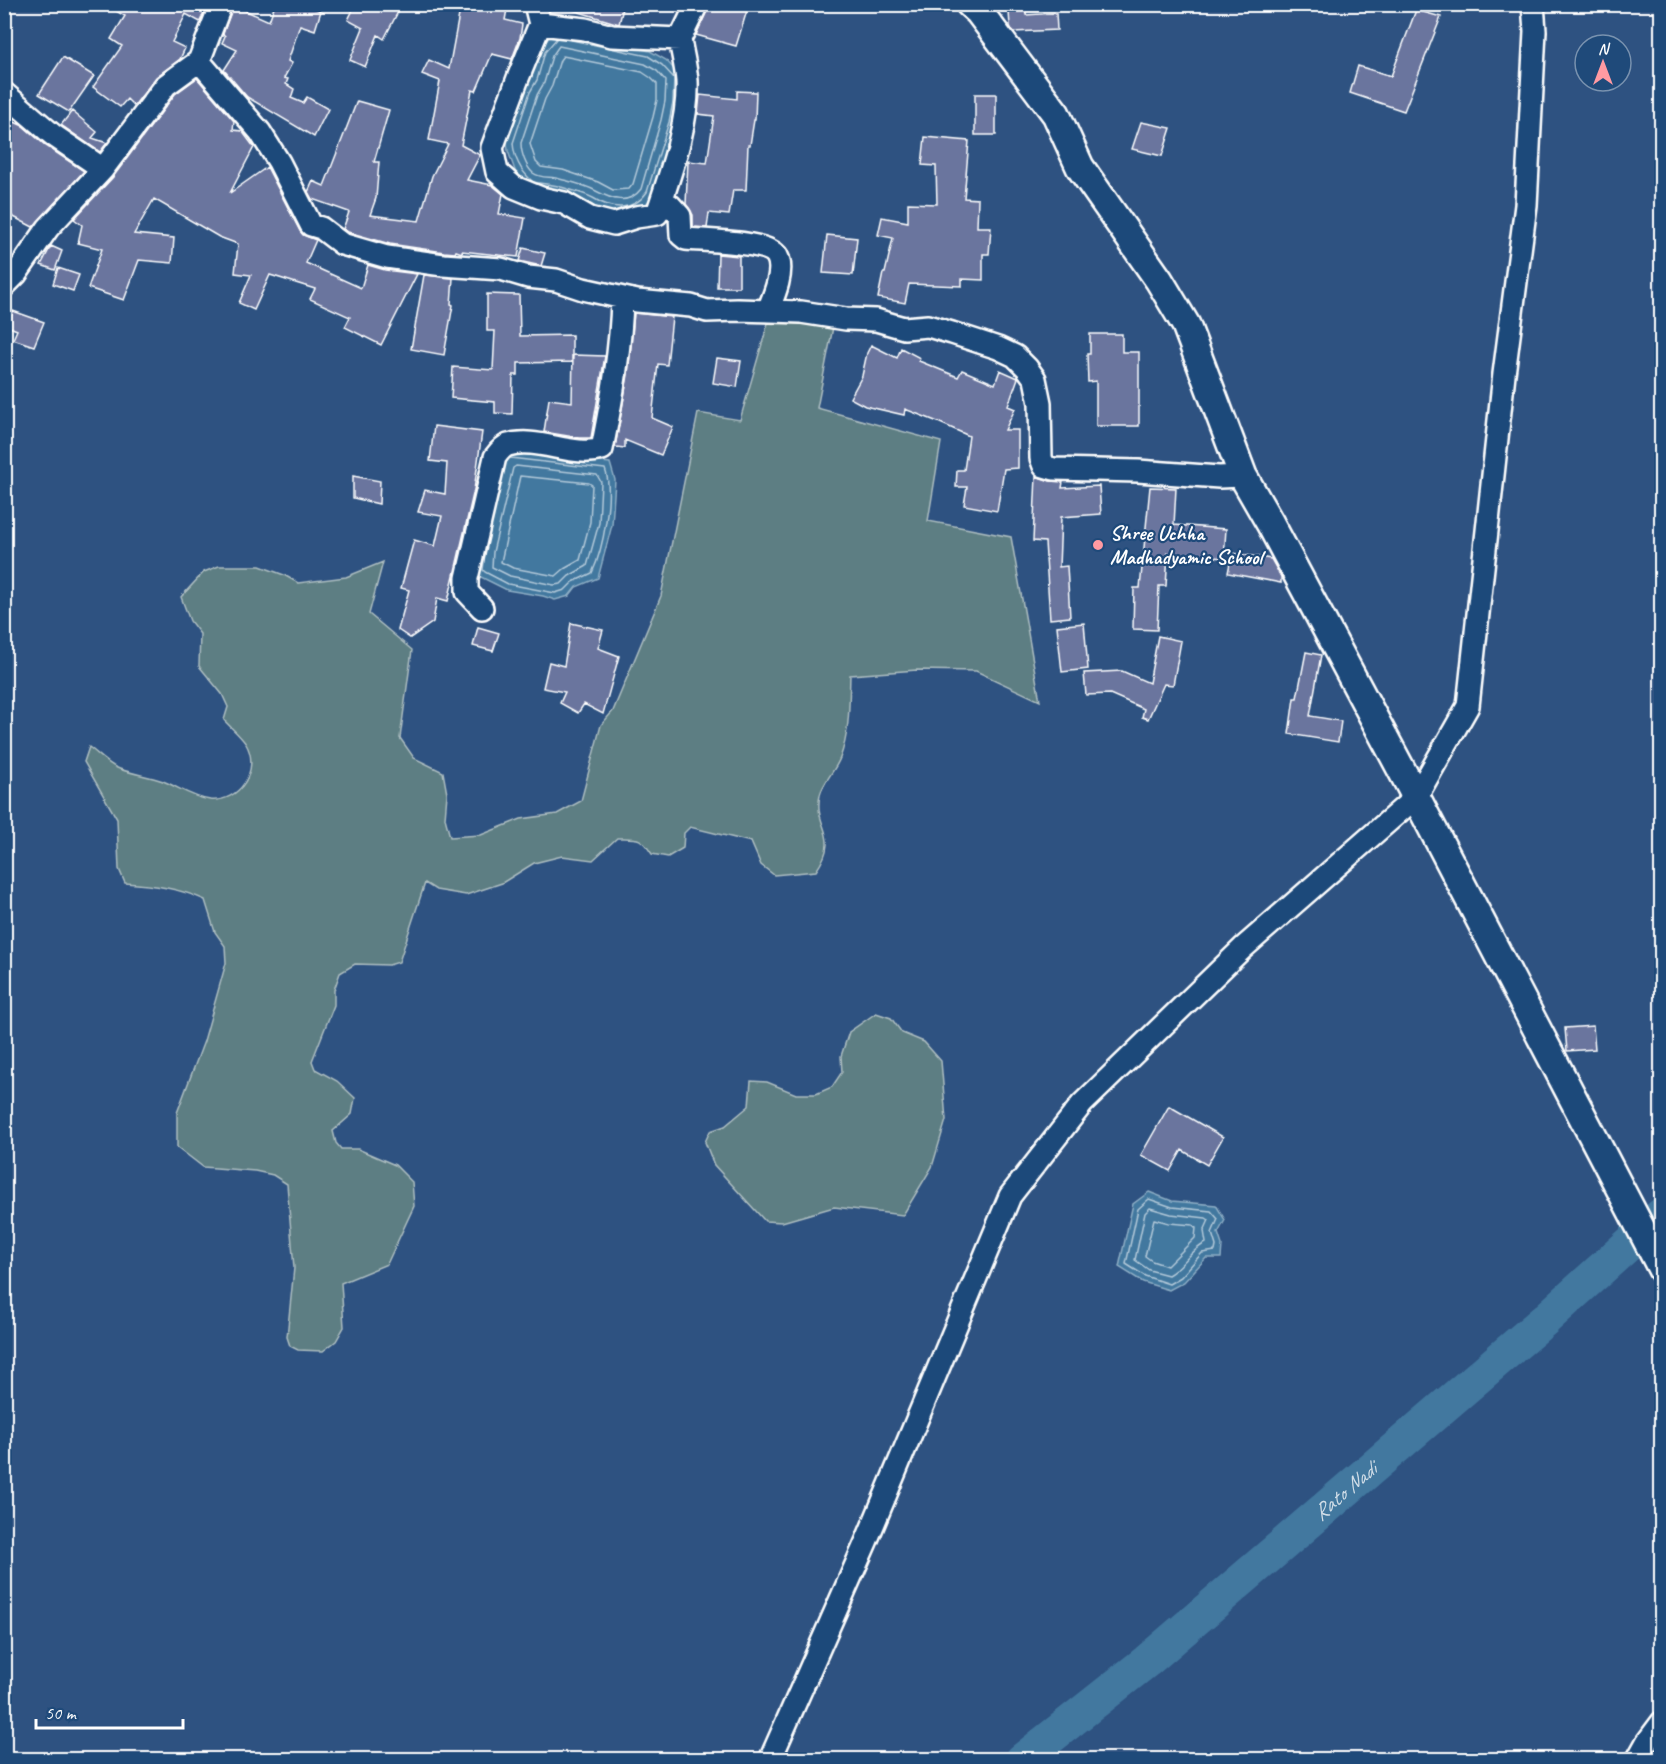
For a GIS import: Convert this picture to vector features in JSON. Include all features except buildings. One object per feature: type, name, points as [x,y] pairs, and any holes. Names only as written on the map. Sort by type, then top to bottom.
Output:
[{"type":"main road","points":[[970,4],[979,12],[1056,114],[1080,168],[1159,280],[1186,325],[1243,476],[1416,797],[1662,1269]]},
{"type":"street","points":[[4,286],[16,274],[48,228],[103,169],[166,85],[199,62],[221,4]]},
{"type":"street","points":[[680,39],[612,36],[538,14],[518,78],[492,148],[497,172],[514,187],[541,198],[564,203],[590,218],[614,224],[636,217],[657,214],[686,111],[687,81],[680,39],[697,4]]},
{"type":"street","points":[[770,1760],[866,1542],[1010,1196],[1082,1104],[1243,948],[1416,797],[1468,706],[1504,374],[1526,206],[1535,31],[1533,4]]},
{"type":"street","points":[[199,62],[260,132],[279,162],[311,225],[321,228],[342,244],[387,257],[443,265],[501,269],[528,277],[556,280],[583,289],[637,301],[691,306],[707,311],[801,312],[846,319],[876,320],[904,328],[928,326],[998,348],[1015,356],[1027,368],[1035,379],[1040,403],[1041,458],[1044,466],[1054,469],[1138,471],[1219,477],[1243,476]]},
{"type":"street","points":[[4,93],[53,135],[103,169]]},
{"type":"street","points":[[661,202],[670,205],[680,216],[681,235],[687,239],[757,245],[773,251],[778,258],[779,275],[768,310]]},
{"type":"street","points":[[482,608],[467,592],[467,578],[495,457],[501,449],[508,445],[520,444],[594,452],[602,449],[612,393],[622,297]]},
{"type":"street","points":[[1637,1760],[1662,1722]]},
{"type":"green space","points":[[770,316],[833,327],[817,408],[941,442],[928,521],[1011,537],[1040,701],[976,671],[917,670],[850,675],[846,738],[838,763],[820,795],[820,816],[827,839],[827,848],[816,871],[774,875],[761,865],[751,842],[690,827],[684,833],[683,848],[668,857],[652,854],[638,839],[617,838],[593,860],[562,856],[534,863],[502,883],[466,895],[436,890],[425,883],[399,962],[389,965],[355,964],[340,973],[334,990],[334,1005],[312,1061],[315,1069],[337,1081],[355,1098],[352,1114],[333,1131],[336,1143],[341,1149],[358,1149],[395,1165],[412,1182],[414,1206],[387,1264],[341,1283],[344,1327],[336,1341],[323,1351],[298,1350],[290,1346],[287,1337],[294,1268],[287,1184],[273,1175],[255,1171],[203,1167],[177,1147],[177,1113],[204,1041],[226,963],[225,946],[215,932],[205,900],[166,888],[125,883],[119,869],[117,819],[84,762],[89,747],[115,767],[163,781],[198,797],[220,800],[230,796],[238,790],[249,774],[250,754],[244,741],[224,720],[228,707],[222,694],[199,666],[200,634],[190,621],[181,597],[204,572],[219,566],[260,566],[298,583],[346,577],[383,562],[369,614],[412,650],[400,738],[414,758],[443,772],[447,794],[445,818],[450,837],[481,835],[521,819],[557,814],[581,801],[601,725],[613,711],[661,596],[698,413],[740,420]]},
{"type":"green space","points":[[876,1013],[891,1018],[902,1033],[924,1042],[941,1061],[946,1120],[932,1167],[903,1215],[834,1207],[782,1222],[765,1221],[714,1165],[705,1142],[710,1131],[725,1126],[749,1106],[751,1081],[767,1082],[796,1094],[816,1094],[832,1087],[842,1072],[841,1056],[849,1032]]},
{"type":"water","points":[[554,31],[650,51],[666,60],[680,76],[674,124],[653,196],[643,207],[634,212],[611,213],[556,192],[529,187],[517,176],[507,142],[540,49]]},
{"type":"water","points":[[504,451],[610,463],[615,480],[612,525],[598,578],[576,587],[569,596],[555,600],[507,590],[477,575]]},
{"type":"water","points":[[1149,1192],[1172,1201],[1216,1205],[1225,1220],[1218,1233],[1222,1245],[1221,1258],[1206,1258],[1184,1282],[1169,1290],[1143,1282],[1119,1267],[1133,1204]]},
{"type":"waterway","name":"Rato Nadi","points":[[1022,1760],[1147,1661],[1547,1318],[1662,1214]]},
{"type":"place","name":"Shree Uchha Madhadyamic School","points":[[1098,545]]}]
